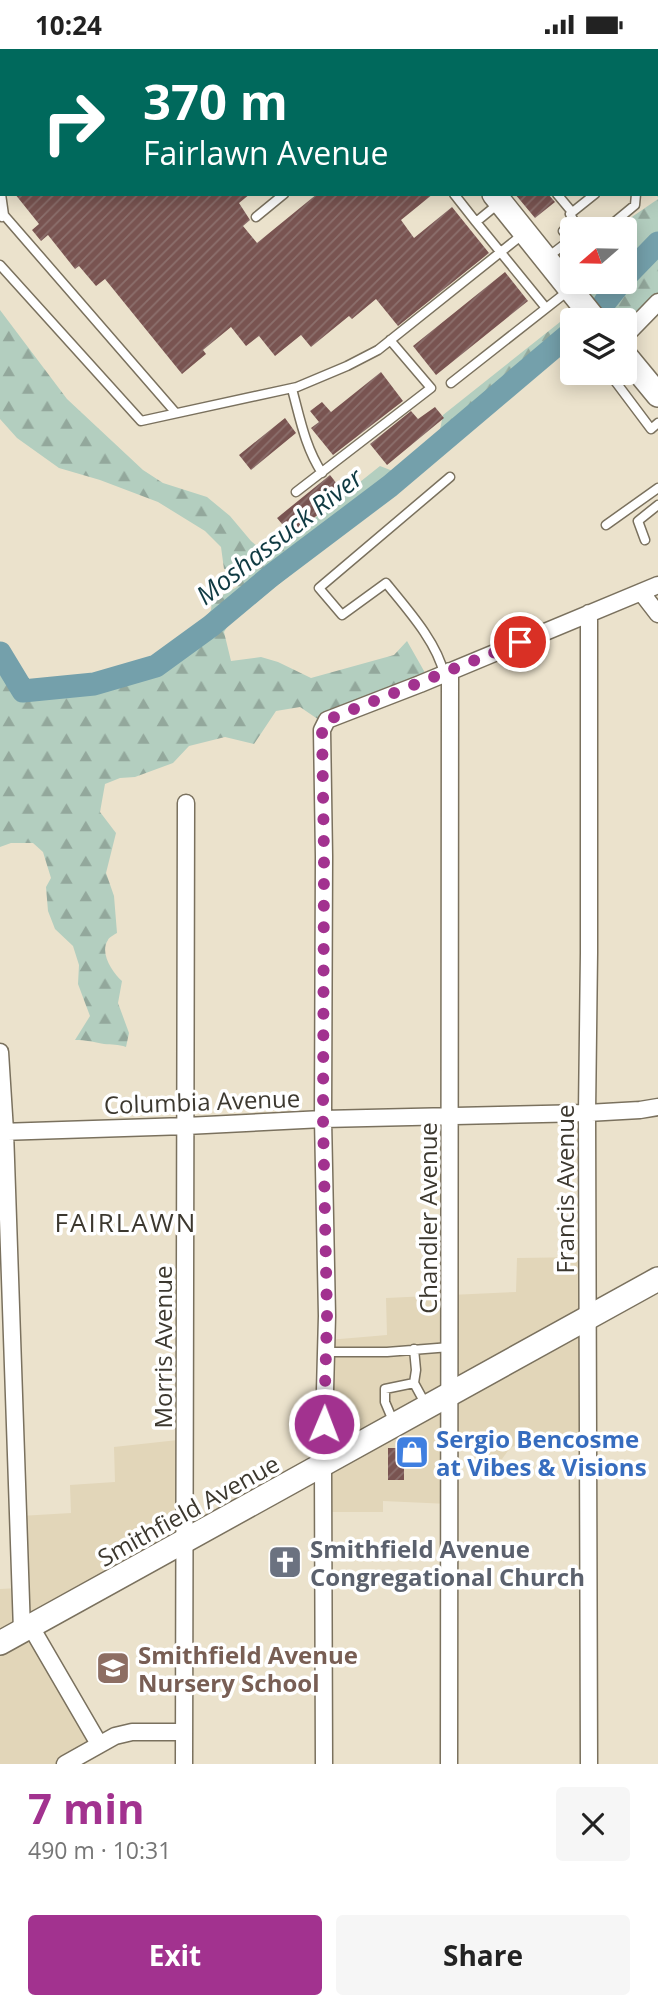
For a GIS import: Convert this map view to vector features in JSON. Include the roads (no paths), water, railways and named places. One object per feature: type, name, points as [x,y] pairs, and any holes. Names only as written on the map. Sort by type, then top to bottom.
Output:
[{"type":"main road","points":[[498,197],[560,276]]},
{"type":"main road","points":[[574,294],[585,308]]},
{"type":"main road","points":[[637,368],[658,395]]},
{"type":"main road","name":"Smithfield Avenue","points":[[0,1643],[658,1279]]},
{"type":"street","points":[[637,334],[658,302]]},
{"type":"street","points":[[324,1764],[323,1465],[327,1303],[323,1119],[322,730],[327,720],[658,585]]},
{"type":"street","points":[[641,592],[658,614]]},
{"type":"street","name":"Francis Avenue","points":[[589,613],[586,1113],[589,1764]]},
{"type":"street","name":"Chandler Avenue","points":[[447,672],[449,1764]]},
{"type":"street","name":"Morris Avenue","points":[[184,1764],[186,803]]},
{"type":"street","points":[[0,1052],[26,1629],[99,1744]]},
{"type":"street","name":"Columbia Avenue","points":[[3,1131],[323,1119],[586,1113],[658,1107]]},
{"type":"street","points":[[65,1764],[115,1736],[132,1732],[184,1732]]},
{"type":"lane","points":[[1,196],[2,217],[175,412]]},
{"type":"lane","points":[[256,217],[282,196]]},
{"type":"lane","points":[[456,196],[546,308]]},
{"type":"lane","points":[[559,196],[572,212],[572,217]]},
{"type":"lane","points":[[572,212],[592,196]]},
{"type":"lane","points":[[620,217],[635,205],[636,196]]},
{"type":"lane","points":[[476,222],[498,197]]},
{"type":"lane","points":[[0,265],[141,421],[292,389],[347,366],[378,350],[525,233]]},
{"type":"lane","points":[[546,259],[560,248]]},
{"type":"lane","points":[[451,383],[564,294]]},
{"type":"lane","points":[[296,492],[431,388],[390,340]]},
{"type":"lane","points":[[618,385],[654,426]]},
{"type":"lane","points":[[292,389],[306,443],[311,457],[322,473]]},
{"type":"lane","points":[[447,672],[432,645],[387,583],[342,615],[319,588],[450,477]]},
{"type":"lane","points":[[606,525],[658,488]]},
{"type":"lane","points":[[645,540],[638,521],[658,505]]},
{"type":"lane","points":[[326,1352],[387,1352],[450,1347]]},
{"type":"lane","points":[[414,1349],[414,1383],[428,1407]]},
{"type":"lane","points":[[395,1425],[385,1402],[385,1389],[414,1383]]},
{"type":"waterway","name":"Moshassuck River","points":[[637,265],[658,243]]},
{"type":"waterway","name":"Moshassuck River","points":[[605,302],[611,294]]},
{"type":"waterway","name":"Moshassuck River","points":[[0,653],[23,691],[94,684],[156,666],[390,486],[560,342]]},
{"type":"place","name":"Sergio Bencosme at Vibes & Visions","points":[[412,1452]]},
{"type":"place","name":"Smithfield Avenue Congregational Church","points":[[285,1562]]},
{"type":"place","name":"Smithfield Avenue Nursery School","points":[[113,1668]]},
{"type":"district","name":"FAIRLAWN","points":[[126,1222]]}]
